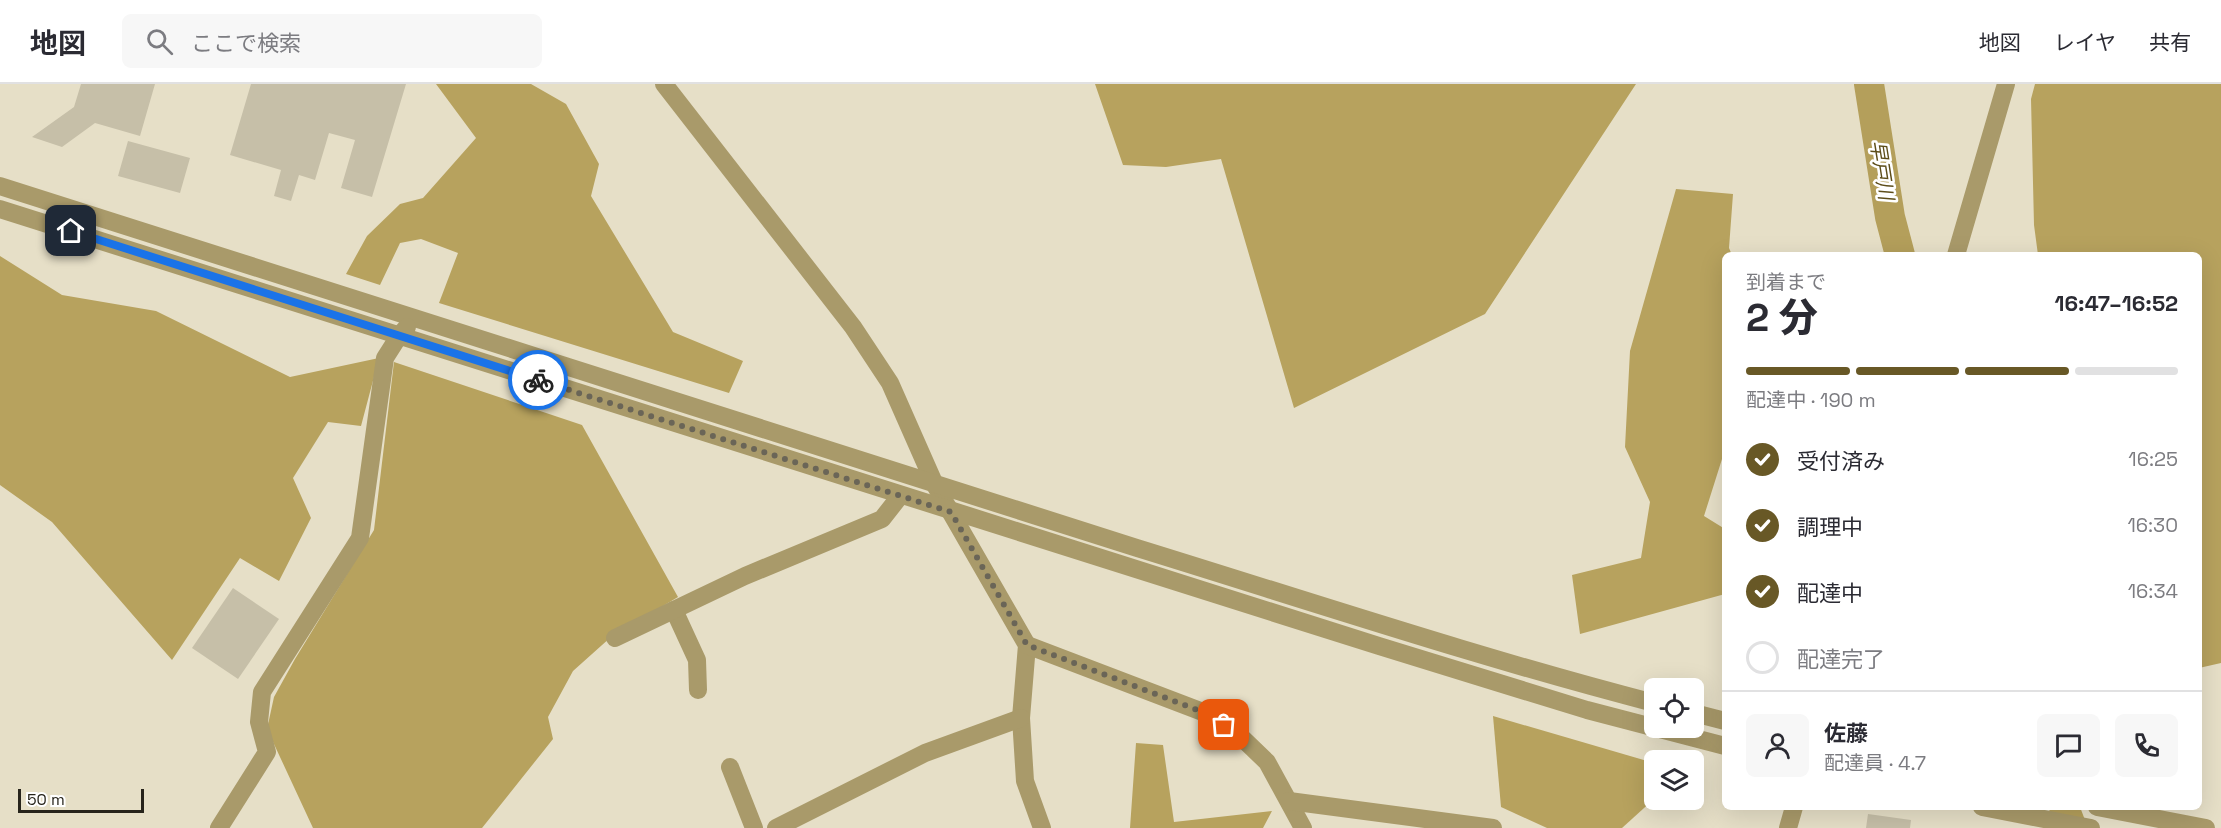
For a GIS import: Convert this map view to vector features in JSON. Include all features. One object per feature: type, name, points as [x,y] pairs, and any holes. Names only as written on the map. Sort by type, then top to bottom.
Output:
[{"type":"street","points":[[664,84],[853,327],[890,383],[935,485],[1027,645],[1021,718],[1025,781],[1042,828]]},
{"type":"street","points":[[1957,252],[2006,84]]},
{"type":"street","points":[[0,186],[935,485],[1386,625],[1644,700]]},
{"type":"street","points":[[0,209],[951,512],[1576,706],[1722,745]]},
{"type":"street","points":[[219,828],[267,752],[259,722],[262,692],[360,538],[385,358],[399,336],[414,319]]},
{"type":"street","points":[[615,638],[745,576],[882,519],[900,495]]},
{"type":"street","points":[[674,610],[697,660],[698,690]]},
{"type":"street","points":[[1027,645],[1208,714],[1239,735],[1267,762],[1303,828]]},
{"type":"street","points":[[1704,716],[1722,720]]},
{"type":"street","points":[[776,828],[925,753],[1021,718]]},
{"type":"street","points":[[730,766],[754,828]]},
{"type":"street","points":[[1289,801],[1493,828]]},
{"type":"street","points":[[1788,828],[1793,810]]},
{"type":"street","points":[[1998,810],[2091,828]]},
{"type":"street","points":[[2113,810],[2206,828]]},
{"type":"shaded area","points":[[436,84],[531,84],[566,104],[599,164],[591,196],[673,332],[743,361],[729,393],[439,303],[458,253],[421,239],[400,243],[380,285],[346,274],[367,236],[400,204],[423,198],[476,138]]},
{"type":"shaded area","points":[[1095,84],[1636,84],[1485,314],[1294,408],[1221,159],[1166,167],[1123,165]]},
{"type":"shaded area","points":[[2035,84],[2221,84],[2221,663],[2202,667],[2202,252],[2038,252],[2034,225],[2031,99]]},
{"type":"shaded area","points":[[1676,189],[1733,194],[1729,248],[1731,252],[1722,252],[1722,459],[1704,516],[1722,527],[1722,595],[1580,634],[1572,575],[1641,558],[1650,502],[1625,447],[1630,351]]},
{"type":"shaded area","points":[[0,256],[62,295],[156,311],[290,377],[379,358],[361,426],[328,422],[293,478],[311,518],[279,581],[240,558],[172,660],[52,522],[0,485]]},
{"type":"shaded area","points":[[394,362],[582,425],[678,597],[611,637],[573,671],[548,717],[553,739],[482,828],[313,828],[267,729],[274,697],[374,530]]},
{"type":"shaded area","points":[[1493,716],[1644,760],[1644,808],[1622,828],[1547,828],[1501,807]]},
{"type":"shaded area","points":[[1136,743],[1163,745],[1174,822],[1272,811],[1263,828],[1130,828]]},
{"type":"building","points":[[81,84],[155,84],[140,136],[95,123],[62,147],[32,137],[74,107]]},
{"type":"building","points":[[251,84],[406,84],[372,197],[341,188],[355,140],[329,133],[315,180],[299,175],[291,201],[274,196],[281,170],[230,155]]},
{"type":"building","points":[[128,141],[190,158],[180,193],[118,176]]},
{"type":"building","points":[[233,588],[279,619],[238,679],[192,648]]},
{"type":"building","points":[[1868,814],[1911,820],[1910,828],[1866,828]]},
{"type":"waterway","name":"早戸川","points":[[1869,84],[1890,217],[1899,252]]},
{"type":"waterway","name":"早戸川","points":[[2065,810],[2072,828]]},
{"type":"way so far","points":[[538,380],[951,512],[1027,645],[1208,714],[1224,725]]},
{"type":"route","points":[[71,231],[538,380]]}]
